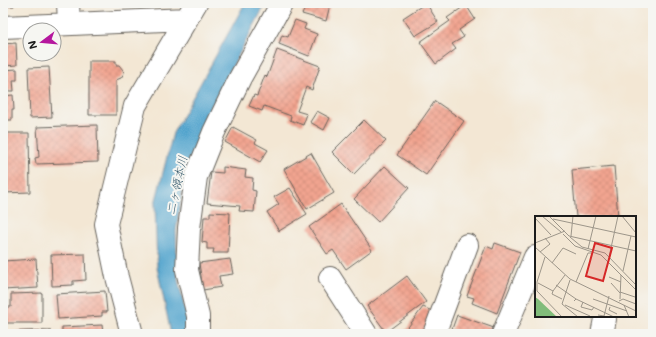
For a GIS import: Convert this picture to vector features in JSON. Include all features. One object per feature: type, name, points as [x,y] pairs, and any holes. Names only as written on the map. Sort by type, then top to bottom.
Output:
[{"type":"street","points":[[198,334],[198,316],[187,270],[189,228],[196,177],[214,132],[240,78],[282,3]]},
{"type":"street","points":[[3,27],[69,13],[192,11]]},
{"type":"street","points":[[132,334],[117,277],[106,224],[135,106],[192,11]]},
{"type":"street","points":[[434,334],[467,245]]},
{"type":"street","points":[[503,334],[535,257]]},
{"type":"street","points":[[330,278],[366,334]]},
{"type":"water","name":"二ヶ領本川","points":[[245,3],[266,3],[208,113],[184,179],[176,231],[178,280],[191,334],[171,334],[157,267],[155,204],[173,133]]},
{"type":"building","points":[[3,3],[14,3],[14,6],[3,6]]},
{"type":"building","points":[[309,3],[322,3],[330,5],[326,21],[302,14]]},
{"type":"building","points":[[426,3],[438,22],[415,36],[403,18]]},
{"type":"building","points":[[466,5],[475,19],[459,30],[464,37],[452,44],[456,49],[436,64],[420,42],[450,21],[447,18]]},
{"type":"building","points":[[295,20],[306,24],[304,29],[317,34],[309,56],[279,44],[282,35],[288,37]]},
{"type":"building","points":[[16,43],[17,65],[3,66],[3,44]]},
{"type":"building","points":[[277,50],[320,66],[312,90],[306,87],[297,111],[307,114],[303,125],[290,120],[291,116],[264,106],[262,111],[249,106],[254,95],[257,96],[265,75],[267,77]]},
{"type":"building","points":[[89,61],[116,61],[116,65],[119,65],[123,70],[124,73],[121,78],[116,80],[116,115],[89,115]]},
{"type":"building","points":[[49,67],[52,117],[30,118],[28,68]]},
{"type":"building","points":[[17,69],[17,80],[13,80],[14,91],[3,91],[3,70]]},
{"type":"building","points":[[13,95],[14,110],[12,110],[12,120],[3,120],[3,96]]},
{"type":"building","points":[[435,101],[464,121],[426,175],[397,155]]},
{"type":"building","points":[[317,111],[330,118],[324,130],[310,122]]},
{"type":"building","points":[[364,120],[386,141],[354,174],[332,152]]},
{"type":"building","points":[[97,125],[98,162],[36,164],[35,158],[39,157],[37,127]]},
{"type":"building","points":[[233,127],[257,140],[255,143],[268,150],[260,162],[225,142]]},
{"type":"building","points":[[3,133],[29,133],[30,192],[3,193]]},
{"type":"building","points":[[311,153],[334,193],[307,209],[284,169]]},
{"type":"building","points":[[385,166],[409,188],[378,222],[354,199]]},
{"type":"building","points":[[614,166],[618,216],[576,216],[572,170]]},
{"type":"building","points":[[223,167],[246,170],[245,177],[253,178],[252,190],[256,191],[254,212],[239,211],[240,206],[207,203],[211,172],[223,173]]},
{"type":"building","points":[[290,188],[307,214],[279,231],[267,212],[279,204],[274,197]]},
{"type":"building","points":[[341,204],[372,250],[346,269],[333,250],[327,254],[309,227]]},
{"type":"building","points":[[210,212],[230,213],[228,253],[213,253],[214,249],[207,249],[207,243],[202,242],[204,217],[210,217]]},
{"type":"building","points":[[495,243],[520,252],[497,313],[472,303],[474,298],[467,296],[486,246],[493,249]]},
{"type":"building","points":[[85,254],[86,280],[73,281],[73,285],[52,286],[51,255]]},
{"type":"building","points":[[36,259],[38,288],[3,290],[3,261]]},
{"type":"building","points":[[230,259],[233,274],[219,276],[221,287],[203,290],[199,263]]},
{"type":"building","points":[[407,276],[426,302],[386,332],[367,306]]},
{"type":"building","points":[[105,291],[107,312],[102,312],[102,316],[58,319],[56,294]]},
{"type":"building","points":[[42,293],[42,323],[3,323],[3,307],[11,307],[11,294]]},
{"type":"building","points":[[423,307],[432,311],[423,334],[403,334]]},
{"type":"building","points":[[457,315],[494,328],[492,334],[466,334],[452,329]]},
{"type":"building","points":[[102,325],[103,334],[62,334],[62,327]]},
{"type":"building","points":[[50,330],[51,334],[3,334],[3,332]]},
{"type":"building","points":[[550,331],[565,333],[565,334],[549,334]]}]
